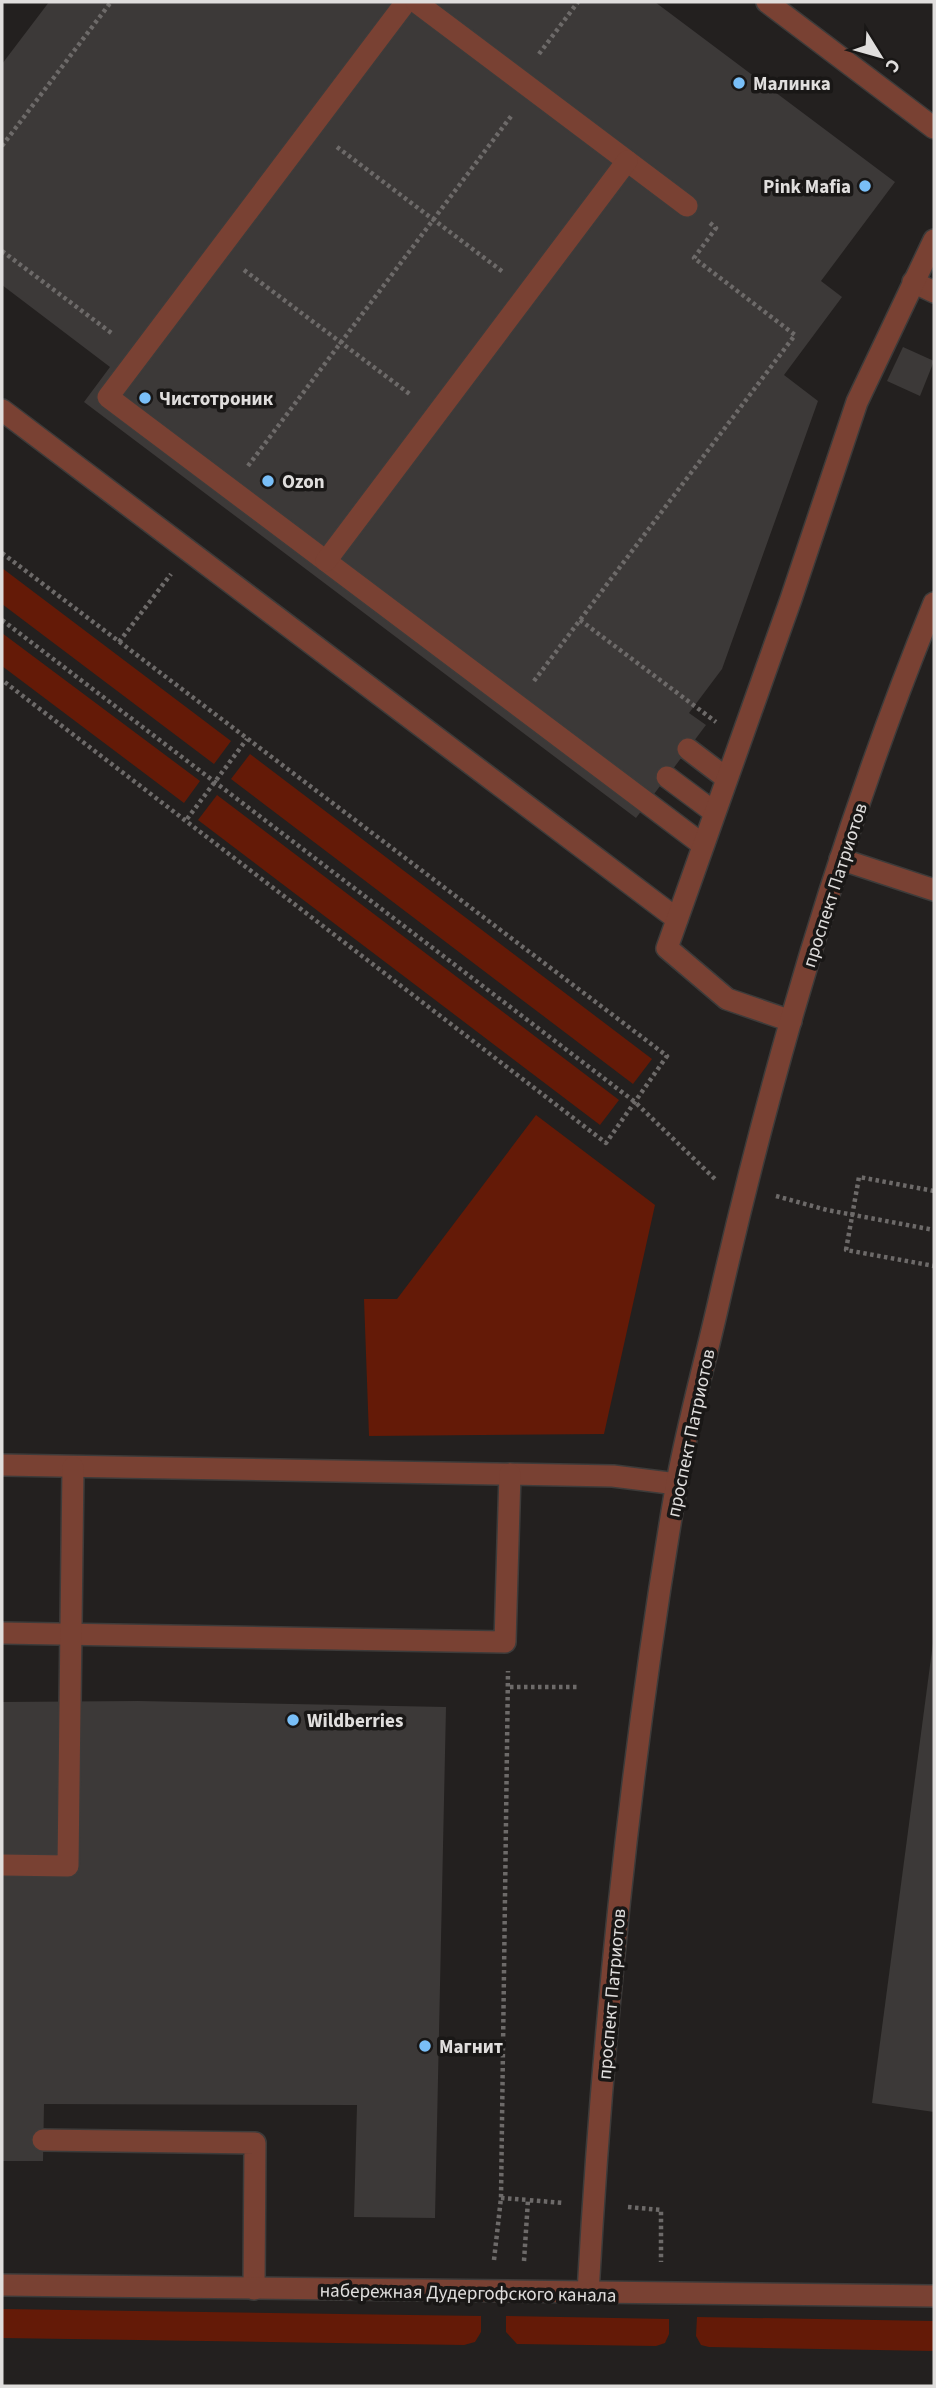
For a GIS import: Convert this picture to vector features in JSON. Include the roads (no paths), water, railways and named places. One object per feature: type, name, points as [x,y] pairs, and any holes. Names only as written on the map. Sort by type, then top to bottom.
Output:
[{"type":"street","points":[[406,2],[108,397],[703,845]]},
{"type":"street","points":[[416,2],[687,206]]},
{"type":"street","points":[[767,2],[934,128]]},
{"type":"street","points":[[326,561],[627,161]]},
{"type":"street","points":[[791,1021],[727,999],[667,948],[791,599],[857,402],[934,240]]},
{"type":"street","points":[[913,282],[934,292]]},
{"type":"street","points":[[2,411],[677,919]]},
{"type":"street","name":"проспект Патриотов","points":[[588,2293],[627,1819],[677,1484],[745,1188],[791,1021],[840,859],[934,603]]},
{"type":"street","points":[[688,749],[726,778]]},
{"type":"street","points":[[667,777],[714,812]]},
{"type":"street","points":[[840,859],[934,890]]},
{"type":"street","points":[[2,1465],[613,1476],[677,1484]]},
{"type":"street","points":[[2,1865],[68,1866],[73,1466]]},
{"type":"street","points":[[2,1633],[505,1642],[510,1474]]},
{"type":"street","points":[[43,2140],[255,2143],[254,2289]]},
{"type":"street","name":"набережная Дудергофского канала","points":[[2,2285],[934,2297]]},
{"type":"place","name":"Малинка","points":[[739,83]]},
{"type":"place","name":"Pink Mafia","points":[[865,186]]},
{"type":"place","name":"Чистотроник","points":[[145,398]]},
{"type":"place","name":"Ozon","points":[[268,481]]},
{"type":"place","name":"Wildberries","points":[[293,1720]]},
{"type":"place","name":"Магнит","points":[[425,2046]]}]
